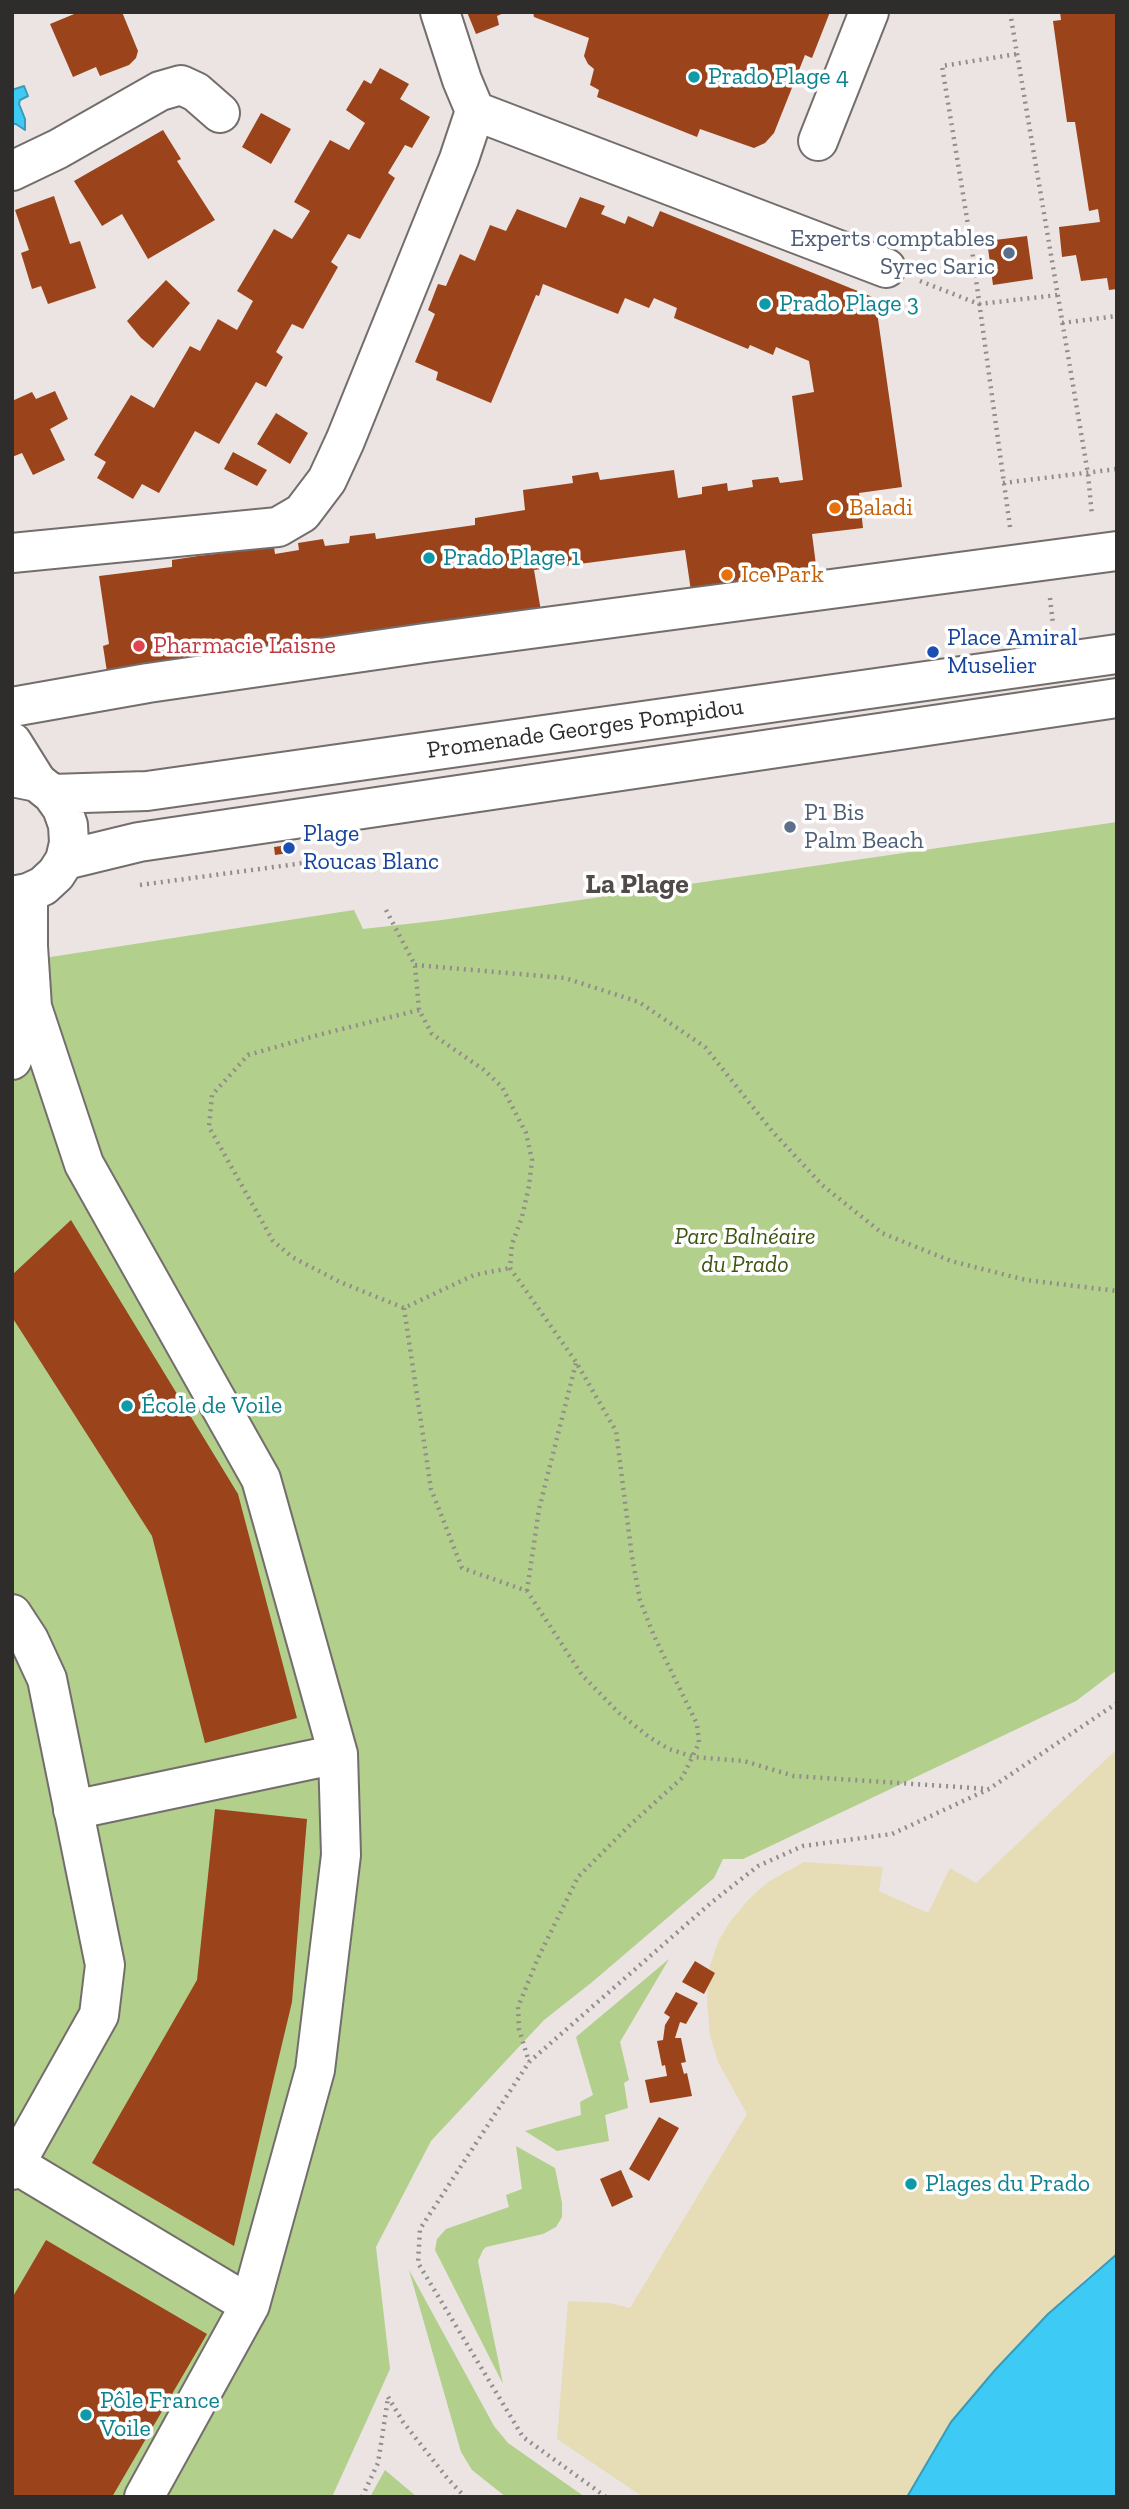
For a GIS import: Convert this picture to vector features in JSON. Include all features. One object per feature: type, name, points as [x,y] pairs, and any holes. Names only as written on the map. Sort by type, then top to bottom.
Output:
[{"type":"main road","points":[[12,553],[278,527],[302,513],[327,480],[345,441],[459,159],[475,111],[440,12]]},
{"type":"main road","points":[[818,141],[869,12]]},
{"type":"main road","points":[[12,171],[170,88],[181,85],[197,92],[220,113]]},
{"type":"main road","points":[[475,111],[887,268]]},
{"type":"main road","points":[[12,707],[148,683],[1105,540]]},
{"type":"main road","name":"Promenade Georges Pompidou","points":[[34,784],[147,792],[1117,653]]},
{"type":"main road","name":"Promenade Georges Pompidou","points":[[65,860],[139,842],[1117,698]]},
{"type":"main road","points":[[12,742],[34,784],[62,808],[68,825],[69,843],[65,860],[56,874],[43,886],[20,895],[28,946],[32,1007],[84,1164],[261,1479],[338,1754],[341,1854],[315,2070],[250,2305],[144,2497]]},
{"type":"main road","points":[[12,1060],[32,1007]]},
{"type":"main road","points":[[12,1614],[29,1640],[47,1679],[105,1965],[99,2015],[14,2167],[250,2305]]},
{"type":"main road","points":[[74,1810],[338,1754]]},
{"type":"path","points":[[1010,12],[1088,474],[1105,540]]},
{"type":"path","points":[[1010,527],[942,66],[1017,54]]},
{"type":"path","points":[[887,268],[979,304],[1058,295]]},
{"type":"path","points":[[1062,323],[1117,316]]},
{"type":"path","points":[[1003,482],[1117,469]]},
{"type":"path","points":[[1050,598],[1054,631]]},
{"type":"path","points":[[386,910],[415,965],[419,1010],[432,1034],[484,1070],[502,1087],[526,1133],[532,1160],[529,1186],[512,1244],[510,1268],[576,1362],[616,1431],[640,1600],[654,1636],[697,1724],[699,1743],[682,1778],[578,1877],[538,1958],[518,2007],[519,2029],[529,2062]]},
{"type":"path","points":[[415,965],[565,978],[639,1002],[705,1047],[772,1131],[822,1185],[882,1233],[951,1261],[1026,1279],[1117,1291]]},
{"type":"path","points":[[419,1010],[248,1055],[212,1095],[209,1127],[273,1241],[292,1257],[340,1282],[404,1308],[474,1275],[510,1268]]},
{"type":"path","points":[[404,1308],[431,1489],[462,1568],[527,1591],[582,1675],[619,1713],[669,1749],[694,1757],[744,1761],[794,1776],[989,1789]]},
{"type":"path","points":[[527,1591],[539,1509],[576,1362]]},
{"type":"path","points":[[606,2497],[523,2437],[418,2263],[420,2229],[529,2062],[712,1902],[758,1866],[803,1846],[892,1834],[989,1789],[1117,1703]]},
{"type":"path","points":[[362,2497],[378,2463],[388,2398],[403,2422],[465,2497]]},
{"type":"green space","name":"Parc Balnéaire du Prado","points":[[1117,822],[1117,1670],[1076,1701],[743,1859],[723,1859],[714,1878],[544,2020],[431,2141],[376,2247],[390,2369],[332,2497],[12,2497],[12,963],[354,910],[363,929],[442,920]]},
{"type":"green space","points":[[669,1959],[620,2042],[629,2080],[624,2083],[628,2108],[605,2115],[609,2141],[557,2151],[525,2131],[581,2115],[580,2102],[593,2095],[576,2037]]},
{"type":"green space","points":[[516,2146],[555,2168],[562,2217],[556,2227],[543,2234],[486,2247],[478,2261],[503,2384],[435,2250],[437,2239],[446,2229],[509,2207],[506,2195],[522,2189]]},
{"type":"green space","points":[[409,2270],[494,2426],[508,2443],[585,2497],[506,2497],[472,2470],[461,2452]]},
{"type":"green space","points":[[385,2470],[417,2497],[370,2497]]},
{"type":"sand","name":"Plages du Prado","points":[[1117,1749],[1117,2254],[1085,2279],[951,2422],[907,2497],[643,2497],[557,2439],[568,2301],[610,2303],[630,2308],[747,2114],[718,2062],[710,2035],[707,2000],[710,1965],[719,1940],[729,1923],[768,1882],[804,1862],[883,1867],[879,1891],[928,1913],[950,1868],[976,1883]]},
{"type":"water","points":[[24,86],[28,96],[20,100],[19,104],[25,119],[25,130],[12,124],[12,90]]},
{"type":"water","points":[[1117,2254],[1117,2497],[907,2497],[951,2422],[995,2370],[1048,2314]]},
{"type":"building","points":[[79,12],[122,12],[138,51],[136,58],[129,65],[100,76],[96,67],[73,77],[50,24]]},
{"type":"building","points":[[467,12],[506,12],[497,16],[499,25],[476,34]]},
{"type":"building","name":"Prado Plage 4","points":[[533,12],[830,12],[812,58],[805,55],[774,133],[765,143],[754,148],[700,129],[697,137],[597,97],[599,90],[590,85],[594,69],[584,56],[589,38],[534,17]]},
{"type":"building","points":[[1060,12],[1117,12],[1117,289],[1109,290],[1107,278],[1081,281],[1076,255],[1062,257],[1059,227],[1100,222],[1098,209],[1089,211],[1075,122],[1067,122],[1053,21],[1061,20]]},
{"type":"building","points":[[380,68],[409,84],[400,99],[430,117],[412,148],[405,145],[388,173],[395,178],[360,239],[348,234],[331,262],[338,267],[303,329],[292,324],[276,352],[283,357],[266,387],[256,382],[219,444],[195,431],[159,493],[142,484],[133,499],[97,478],[106,462],[94,455],[131,395],[154,408],[190,346],[200,351],[218,319],[237,330],[253,301],[237,291],[274,229],[292,239],[300,227],[310,211],[294,202],[330,140],[349,150],[365,123],[346,110],[364,80],[371,84]]},
{"type":"building","points":[[261,113],[291,129],[271,164],[242,147]]},
{"type":"building","points":[[163,130],[181,159],[177,161],[215,220],[148,259],[122,214],[102,226],[74,181]]},
{"type":"building","points":[[54,196],[70,244],[80,241],[96,288],[48,304],[41,286],[32,289],[21,253],[29,250],[15,210]]},
{"type":"building","points":[[580,197],[605,206],[601,214],[625,224],[628,216],[653,227],[660,211],[875,298],[902,487],[859,493],[863,528],[812,534],[817,573],[691,591],[685,550],[534,570],[541,611],[107,672],[103,646],[109,644],[99,576],[172,567],[172,560],[198,556],[274,547],[275,554],[299,550],[298,543],[323,539],[325,546],[349,543],[350,536],[375,533],[376,539],[475,525],[475,518],[525,510],[523,490],[573,483],[572,476],[598,472],[600,480],[674,470],[678,498],[702,494],[702,487],[727,483],[728,491],[753,487],[752,480],[778,477],[780,483],[803,480],[792,396],[814,392],[809,361],[776,347],[773,355],[750,345],[748,349],[674,318],[677,308],[654,298],[649,308],[625,298],[618,314],[543,284],[491,403],[436,380],[438,372],[415,362],[435,314],[428,310],[438,284],[446,286],[460,254],[475,261],[490,225],[506,231],[517,209],[566,228]]},
{"type":"building","name":"Experts comptables Syrec Saric","points":[[1027,236],[1033,279],[993,285],[987,241]]},
{"type":"building","points":[[166,280],[190,303],[153,348],[127,321]]},
{"type":"building","points":[[55,391],[68,419],[50,429],[65,460],[33,475],[22,453],[12,457],[12,401],[32,392],[36,399]]},
{"type":"building","points":[[276,413],[308,433],[290,464],[257,444]]},
{"type":"building","points":[[233,452],[267,470],[257,486],[224,469]]},
{"type":"building","points":[[295,844],[296,852],[275,855],[274,847]]},
{"type":"building","name":"École de Voile","points":[[71,1220],[238,1494],[297,1718],[205,1743],[152,1536],[12,1317],[12,1275]]},
{"type":"building","points":[[215,1809],[307,1819],[292,2002],[234,2246],[92,2163],[197,1980]]},
{"type":"building","points":[[695,1961],[715,1973],[704,1994],[682,1982]]},
{"type":"building","points":[[676,1992],[698,2003],[686,2024],[680,2022],[675,2038],[681,2038],[686,2062],[681,2063],[684,2074],[687,2073],[692,2096],[650,2103],[645,2080],[667,2076],[657,2041],[663,2040],[665,2025],[670,2017],[664,2013]]},
{"type":"building","points":[[659,2117],[679,2128],[649,2181],[629,2169]]},
{"type":"building","points":[[621,2170],[633,2197],[612,2207],[600,2179]]},
{"type":"building","name":"Pôle France Voile","points":[[46,2240],[207,2334],[112,2497],[12,2497],[12,2298]]},
{"type":"place","name":"Prado Plage 4","points":[[694,77]]},
{"type":"place","name":"Experts comptables Syrec Saric","points":[[1009,253]]},
{"type":"place","name":"Prado Plage 3","points":[[765,304]]},
{"type":"place","name":"Baladi","points":[[835,508]]},
{"type":"place","name":"Prado Plage 1","points":[[429,558]]},
{"type":"place","name":"Ice Park","points":[[727,575]]},
{"type":"place","name":"Pharmacie Laisne","points":[[139,646]]},
{"type":"place","name":"Place Amiral Muselier","points":[[933,652]]},
{"type":"place","name":"P1 Bis Palm Beach","points":[[790,827]]},
{"type":"place","name":"Plage Roucas Blanc","points":[[289,848]]},
{"type":"place","name":"École de Voile","points":[[127,1406]]},
{"type":"place","name":"Plages du Prado","points":[[911,2184]]},
{"type":"place","name":"Pôle France Voile","points":[[86,2415]]},
{"type":"district","name":"La Plage","points":[[637,885]]}]
